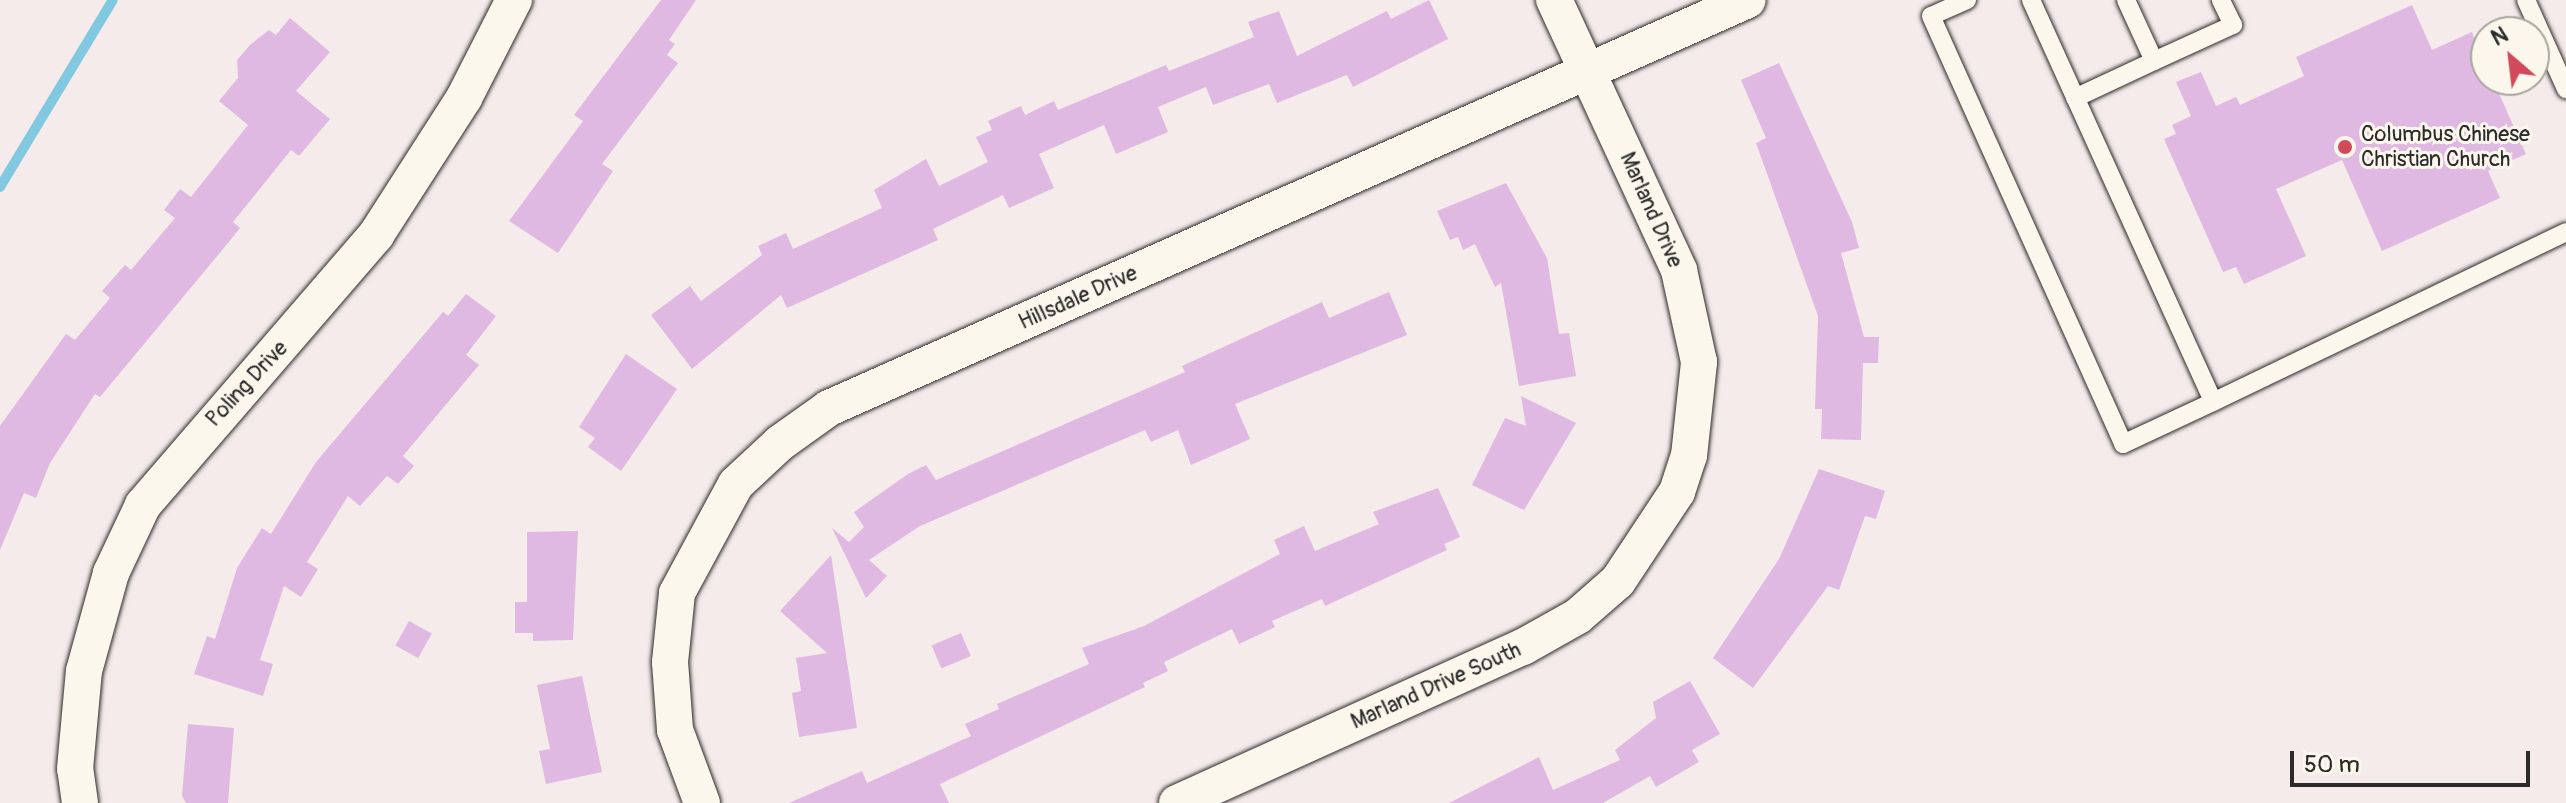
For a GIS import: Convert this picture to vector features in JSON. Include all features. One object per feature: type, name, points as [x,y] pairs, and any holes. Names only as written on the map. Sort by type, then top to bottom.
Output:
[{"type":"street","name":"Poling Drive","points":[[80,803],[75,769],[84,671],[111,573],[143,505],[376,235],[464,98],[514,0]]},
{"type":"street","name":"Marland Drive","points":[[1554,0],[1679,270],[1699,362],[1689,456],[1661,522]]},
{"type":"street","name":"Hillsdale Drive","points":[[702,803],[675,730],[670,662],[677,593],[736,484],[780,443],[829,408],[1748,0]]},
{"type":"street","name":"Marland Drive South","points":[[1177,803],[1523,647],[1578,616],[1618,581],[1661,522]]},
{"type":"lane","points":[[1967,0],[1931,16],[2123,444],[2566,232]]},
{"type":"lane","points":[[2031,0],[2213,402]]},
{"type":"lane","points":[[2126,0],[2154,61]]},
{"type":"lane","points":[[2075,98],[2233,25],[2221,0]]},
{"type":"lane","points":[[2526,0],[2566,89]]},
{"type":"building","points":[[661,0],[696,0],[669,40],[675,44],[667,55],[678,63],[602,164],[613,171],[558,253],[509,221],[583,121],[574,115]]},
{"type":"building","points":[[1429,0],[1448,39],[1353,87],[1347,75],[1277,103],[1269,84],[1213,105],[1206,87],[1158,107],[1168,132],[1116,154],[1104,125],[1039,154],[1054,188],[1009,208],[1003,195],[933,229],[938,240],[787,308],[781,295],[692,369],[651,315],[690,286],[701,301],[762,255],[758,246],[786,233],[793,249],[882,208],[874,190],[926,159],[939,186],[988,162],[976,137],[992,130],[988,121],[1021,106],[1025,115],[1054,101],[1058,110],[1166,65],[1169,71],[1254,37],[1248,22],[1279,11],[1297,56],[1387,11],[1391,19]]},
{"type":"building","name":"Columbus Chinese Christian Church","points":[[2412,5],[2432,50],[2470,33],[2470,96],[2500,96],[2526,154],[2488,171],[2500,198],[2382,251],[2342,160],[2276,189],[2306,256],[2244,284],[2236,267],[2223,272],[2164,139],[2176,134],[2172,125],[2191,116],[2176,82],[2201,72],[2216,106],[2236,97],[2240,105],[2304,76],[2296,57]]},
{"type":"building","points":[[290,18],[330,52],[296,91],[330,119],[299,156],[291,150],[233,222],[240,228],[100,397],[95,394],[50,463],[36,498],[24,493],[0,550],[0,426],[66,334],[75,340],[110,298],[102,291],[125,265],[131,270],[175,218],[164,210],[180,189],[191,197],[248,125],[219,101],[238,78],[237,60],[269,30],[276,35]]},
{"type":"building","points":[[1779,63],[1852,222],[1859,248],[1841,253],[1864,337],[1879,337],[1878,363],[1863,363],[1861,440],[1821,439],[1822,409],[1815,409],[1818,316],[1756,143],[1766,138],[1741,80]]},
{"type":"building","points":[[1506,183],[1547,258],[1559,334],[1569,333],[1576,376],[1519,386],[1501,283],[1495,287],[1475,244],[1463,250],[1458,237],[1450,240],[1437,211]]},
{"type":"building","points":[[1389,292],[1407,335],[1235,404],[1250,439],[1191,465],[1178,430],[1151,442],[1145,430],[920,526],[869,560],[887,576],[866,598],[832,528],[849,542],[864,527],[854,512],[908,474],[926,465],[936,480],[1185,372],[1182,366],[1322,302],[1329,318]]},
{"type":"building","points":[[466,294],[496,316],[466,355],[479,365],[403,456],[414,466],[398,484],[387,476],[360,506],[348,496],[307,562],[318,569],[301,597],[284,586],[260,660],[273,664],[263,696],[194,674],[207,636],[215,639],[237,568],[262,528],[271,534],[316,462],[443,312],[448,316]]},
{"type":"building","points":[[626,354],[677,389],[621,471],[588,447],[595,438],[579,427]]},
{"type":"building","points":[[1521,396],[1576,423],[1524,510],[1472,485],[1505,418],[1526,426]]},
{"type":"building","points":[[1819,469],[1885,491],[1876,519],[1865,516],[1839,590],[1828,586],[1753,688],[1713,658],[1779,559]]},
{"type":"building","points":[[1438,488],[1460,537],[1444,544],[1447,550],[1325,606],[1322,599],[1272,621],[1275,627],[1239,644],[1232,629],[1164,662],[1168,671],[1143,683],[1145,687],[940,784],[949,803],[789,803],[862,771],[867,783],[971,736],[965,724],[999,709],[997,704],[1089,664],[1082,648],[1144,626],[1280,554],[1274,540],[1304,526],[1315,551],[1379,524],[1373,512]]},
{"type":"building","points":[[578,531],[573,640],[533,641],[533,633],[515,633],[515,602],[527,602],[527,532]]},
{"type":"building","points":[[831,555],[857,728],[799,737],[792,693],[801,691],[796,658],[827,653],[780,611]]},
{"type":"building","points":[[409,621],[432,634],[418,658],[395,645]]},
{"type":"building","points":[[961,633],[971,656],[941,669],[932,646]]},
{"type":"building","points":[[582,676],[602,772],[546,784],[539,751],[550,749],[537,685]]},
{"type":"building","points":[[1690,681],[1720,734],[1692,750],[1699,762],[1656,787],[1650,776],[1603,803],[1449,803],[1539,757],[1553,790],[1620,760],[1615,750],[1656,718],[1653,702]]},
{"type":"building","points":[[188,724],[234,728],[228,803],[186,803],[182,796]]},
{"type":"waterway","points":[[0,187],[113,0]]},
{"type":"place","name":"Columbus Chinese Christian Church","points":[[2345,147]]}]
